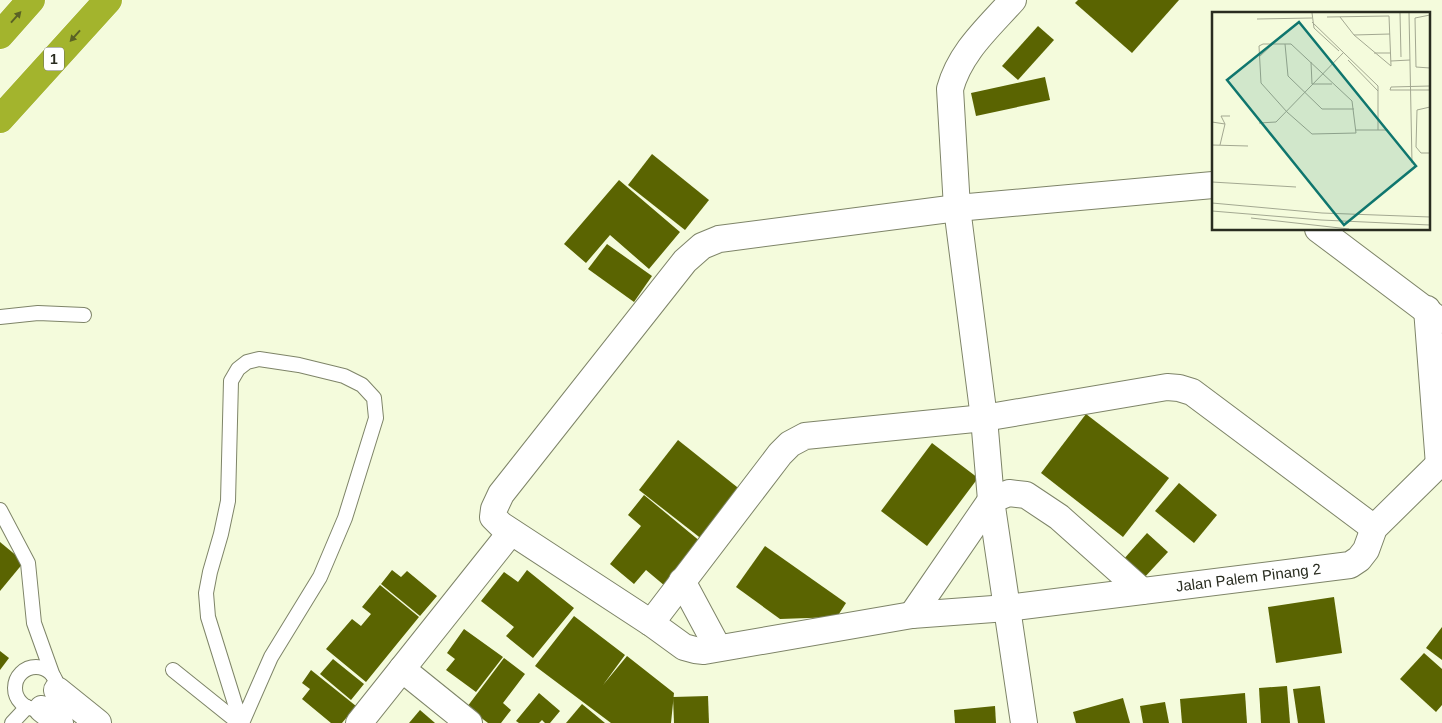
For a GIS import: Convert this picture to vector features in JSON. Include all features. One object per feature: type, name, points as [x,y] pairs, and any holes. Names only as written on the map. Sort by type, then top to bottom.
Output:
[{"type":"highway","points":[[0,34],[31,0]]},
{"type":"highway","name":"1","points":[[0,119],[108,0]]},
{"type":"street","points":[[1013,0],[969,49],[954,74],[950,90],[957,208],[984,418],[991,500],[1024,723]]},
{"type":"street","points":[[957,208],[1212,185]]},
{"type":"street","name":"Jalan Palem Pinang 2","points":[[957,208],[720,239],[702,246],[685,261],[501,494],[494,509],[493,517],[511,532],[684,647],[695,650],[718,648],[912,614],[1007,608],[1350,565],[1359,559],[1366,550],[1374,528],[1440,463]]},
{"type":"street","points":[[1319,230],[1434,316],[1440,463]]},
{"type":"street","points":[[650,623],[780,454],[790,444],[805,436],[984,418],[1167,386],[1192,392],[1374,528]]},
{"type":"street","points":[[912,614],[991,500],[1009,494],[1026,495],[1060,517],[1142,591]]},
{"type":"street","points":[[359,723],[511,532]]},
{"type":"street","points":[[682,581],[718,648]]},
{"type":"street","points":[[402,669],[469,723]]},
{"type":"street","points":[[48,701],[98,723]]},
{"type":"lane","points":[[0,317],[38,314],[84,315]]},
{"type":"lane","points":[[259,359],[299,365],[344,376],[362,385],[374,398],[376,418],[344,518],[320,576],[271,657],[241,723],[208,617],[206,593],[228,500],[231,381],[238,369],[248,362],[259,359]]},
{"type":"lane","points":[[0,510],[28,563],[34,623],[48,701],[12,723]]},
{"type":"lane","points":[[173,670],[241,723]]},
{"type":"building","points":[[1078,0],[1179,0],[1132,53],[1075,3]]},
{"type":"building","points":[[1038,26],[1054,40],[1018,80],[1002,66]]},
{"type":"building","points":[[1045,77],[1050,100],[976,116],[971,93]]},
{"type":"building","points":[[652,154],[709,200],[685,230],[628,185]]},
{"type":"building","points":[[619,180],[680,232],[649,269],[610,235],[586,263],[564,244]]},
{"type":"building","points":[[607,244],[652,276],[634,302],[588,269]]},
{"type":"building","points":[[1086,414],[1169,478],[1123,537],[1041,473]]},
{"type":"building","points":[[678,440],[742,491],[703,540],[639,490]]},
{"type":"building","points":[[932,443],[978,478],[927,546],[881,511]]},
{"type":"building","points":[[1179,483],[1217,515],[1194,543],[1155,511]]},
{"type":"building","points":[[644,495],[701,542],[665,586],[646,570],[634,584],[610,564],[641,526],[628,515]]},
{"type":"building","points":[[1147,533],[1168,552],[1143,579],[1123,560]]},
{"type":"building","points":[[0,542],[24,562],[0,591]]},
{"type":"building","points":[[765,546],[846,603],[837,617],[780,619],[736,587]]},
{"type":"building","points":[[392,570],[401,577],[407,571],[437,596],[420,616],[381,584]]},
{"type":"building","points":[[527,570],[574,608],[533,658],[506,636],[514,627],[481,601],[504,572],[518,582]]},
{"type":"building","points":[[380,585],[419,617],[366,682],[326,649],[352,619],[361,626],[371,614],[362,607]]},
{"type":"building","points":[[1334,597],[1342,653],[1276,663],[1268,607]]},
{"type":"building","points":[[574,616],[625,655],[603,685],[627,656],[674,693],[671,723],[611,723],[535,666]]},
{"type":"building","points":[[1442,627],[1442,660],[1426,648]]},
{"type":"building","points":[[464,629],[503,657],[476,692],[446,670],[455,659],[447,653]]},
{"type":"building","points":[[0,651],[9,658],[0,670]]},
{"type":"building","points":[[1424,653],[1442,669],[1442,705],[1436,712],[1400,679]]},
{"type":"building","points":[[504,658],[525,674],[503,703],[511,710],[501,723],[488,723],[467,707]]},
{"type":"building","points":[[333,659],[364,684],[351,700],[320,674]]},
{"type":"building","points":[[311,670],[356,706],[342,723],[331,723],[302,699],[310,689],[302,683]]},
{"type":"building","points":[[1287,686],[1290,723],[1261,723],[1259,688]]},
{"type":"building","points":[[1320,686],[1325,723],[1298,723],[1293,689]]},
{"type":"building","points":[[539,693],[560,711],[550,723],[545,723],[542,720],[539,723],[519,723],[516,721]]},
{"type":"building","points":[[1245,693],[1247,723],[1182,723],[1180,699]]},
{"type":"building","points":[[708,696],[709,723],[674,723],[673,697]]},
{"type":"building","points":[[1123,698],[1130,723],[1076,723],[1073,712]]},
{"type":"building","points":[[1165,702],[1169,723],[1143,723],[1140,706]]},
{"type":"building","points":[[582,704],[605,723],[566,723]]},
{"type":"building","points":[[995,706],[996,723],[955,723],[954,710]]},
{"type":"building","points":[[420,710],[435,723],[409,723]]}]
